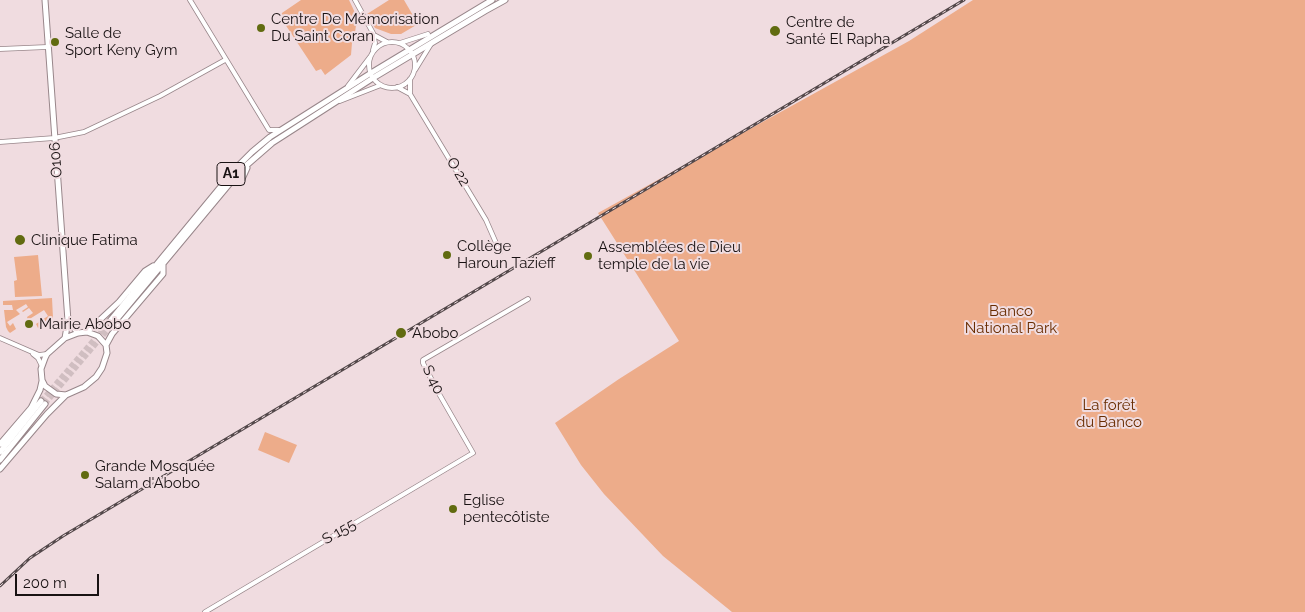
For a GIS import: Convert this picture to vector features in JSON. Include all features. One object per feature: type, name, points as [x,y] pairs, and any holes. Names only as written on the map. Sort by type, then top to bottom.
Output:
[{"type":"main road","name":"O106","points":[[45,0],[68,321],[65,338]]},
{"type":"main road","points":[[372,76],[411,52],[441,30],[492,0]]},
{"type":"main road","points":[[411,52],[431,44],[505,0]]},
{"type":"main road","points":[[428,34],[441,30]]},
{"type":"main road","name":"A1","points":[[372,76],[336,103],[272,142],[241,170],[163,265],[111,323],[156,265],[238,166],[252,152],[281,130],[342,91],[372,76]]},
{"type":"main road","points":[[242,178],[249,163]]},
{"type":"main road","points":[[88,332],[119,302],[145,271],[156,265]]},
{"type":"main road","points":[[0,469],[46,414],[66,395],[84,387],[96,377],[106,359],[106,345],[112,334],[163,274],[163,265]]},
{"type":"main road","points":[[68,321],[78,333]]},
{"type":"main road","points":[[0,444],[34,402],[40,390],[42,366],[47,354],[65,338],[78,333],[88,332],[98,336],[106,345]]},
{"type":"main road","points":[[42,380],[45,386],[52,392],[66,395]]},
{"type":"main road","points":[[0,452],[43,403],[0,460]]},
{"type":"street","points":[[190,0],[269,130],[281,130]]},
{"type":"street","points":[[355,0],[376,38],[400,44],[411,52],[415,66],[414,72]]},
{"type":"street","points":[[373,33],[375,43],[369,64],[372,76],[381,85]]},
{"type":"street","points":[[400,44],[428,34]]},
{"type":"street","points":[[342,91],[356,77],[379,46],[387,42]]},
{"type":"street","points":[[396,87],[410,79],[431,44]]},
{"type":"street","points":[[0,49],[48,47]]},
{"type":"street","points":[[0,142],[79,134],[160,96],[225,60]]},
{"type":"street","points":[[336,103],[381,85],[396,87],[410,94],[410,79]]},
{"type":"street","name":"O 22","points":[[410,94],[477,203],[493,233],[500,252]]},
{"type":"street","name":"S 40","points":[[473,453],[438,392],[423,360],[528,299]]},
{"type":"street","points":[[0,338],[32,352],[42,355],[47,354]]},
{"type":"street","points":[[32,352],[42,366]]},
{"type":"street","name":"S 155","points":[[206,612],[473,453]]},
{"type":"green space","points":[[301,0],[349,0],[357,17],[351,55],[325,75],[321,69],[316,71],[279,15]]},
{"type":"green space","points":[[389,0],[404,0],[418,24],[401,34],[391,34],[375,28],[367,14]]},
{"type":"green space","name":"La forêt du Banco","points":[[973,0],[1305,0],[1305,612],[732,612],[663,556],[604,494],[581,465],[555,423],[679,341],[598,213],[909,41]]},
{"type":"green space","points":[[38,255],[42,296],[15,297],[14,281],[17,280],[14,257]]},
{"type":"green space","points":[[52,298],[53,318],[38,328],[36,324],[48,316],[44,310],[28,320],[27,317],[33,313],[29,308],[22,311],[28,307],[26,304],[16,310],[20,314],[7,322],[10,326],[13,323],[16,329],[10,333],[8,331],[4,310],[13,310],[12,305],[3,305],[3,301]]},
{"type":"green space","points":[[265,432],[297,445],[289,463],[258,450]]},
{"type":"tunnel","points":[[41,401],[109,322]]},
{"type":"tunnel","points":[[45,404],[112,325]]},
{"type":"railway","points":[[0,586],[30,558],[63,536],[964,0]]},
{"type":"place","name":"Centre De Mémorisation Du Saint Coran","points":[[261,28]]},
{"type":"place","name":"Centre de Santé El Rapha","points":[[775,31]]},
{"type":"place","name":"Salle de Sport Keny Gym","points":[[55,42]]},
{"type":"place","name":"Clinique Fatima","points":[[20,240]]},
{"type":"place","name":"Collège Haroun Tazieff","points":[[447,255]]},
{"type":"place","name":"Assemblées de Dieu temple de la vie","points":[[588,256]]},
{"type":"place","name":"Mairie Abobo","points":[[29,324]]},
{"type":"place","name":"Abobo","points":[[401,333]]},
{"type":"place","name":"Grande Mosquée Salam d'Abobo","points":[[85,475]]},
{"type":"place","name":"Eglise pentecôtiste","points":[[453,509]]},
{"type":"park label","name":"Banco National Park","points":[[1011,320]]}]
